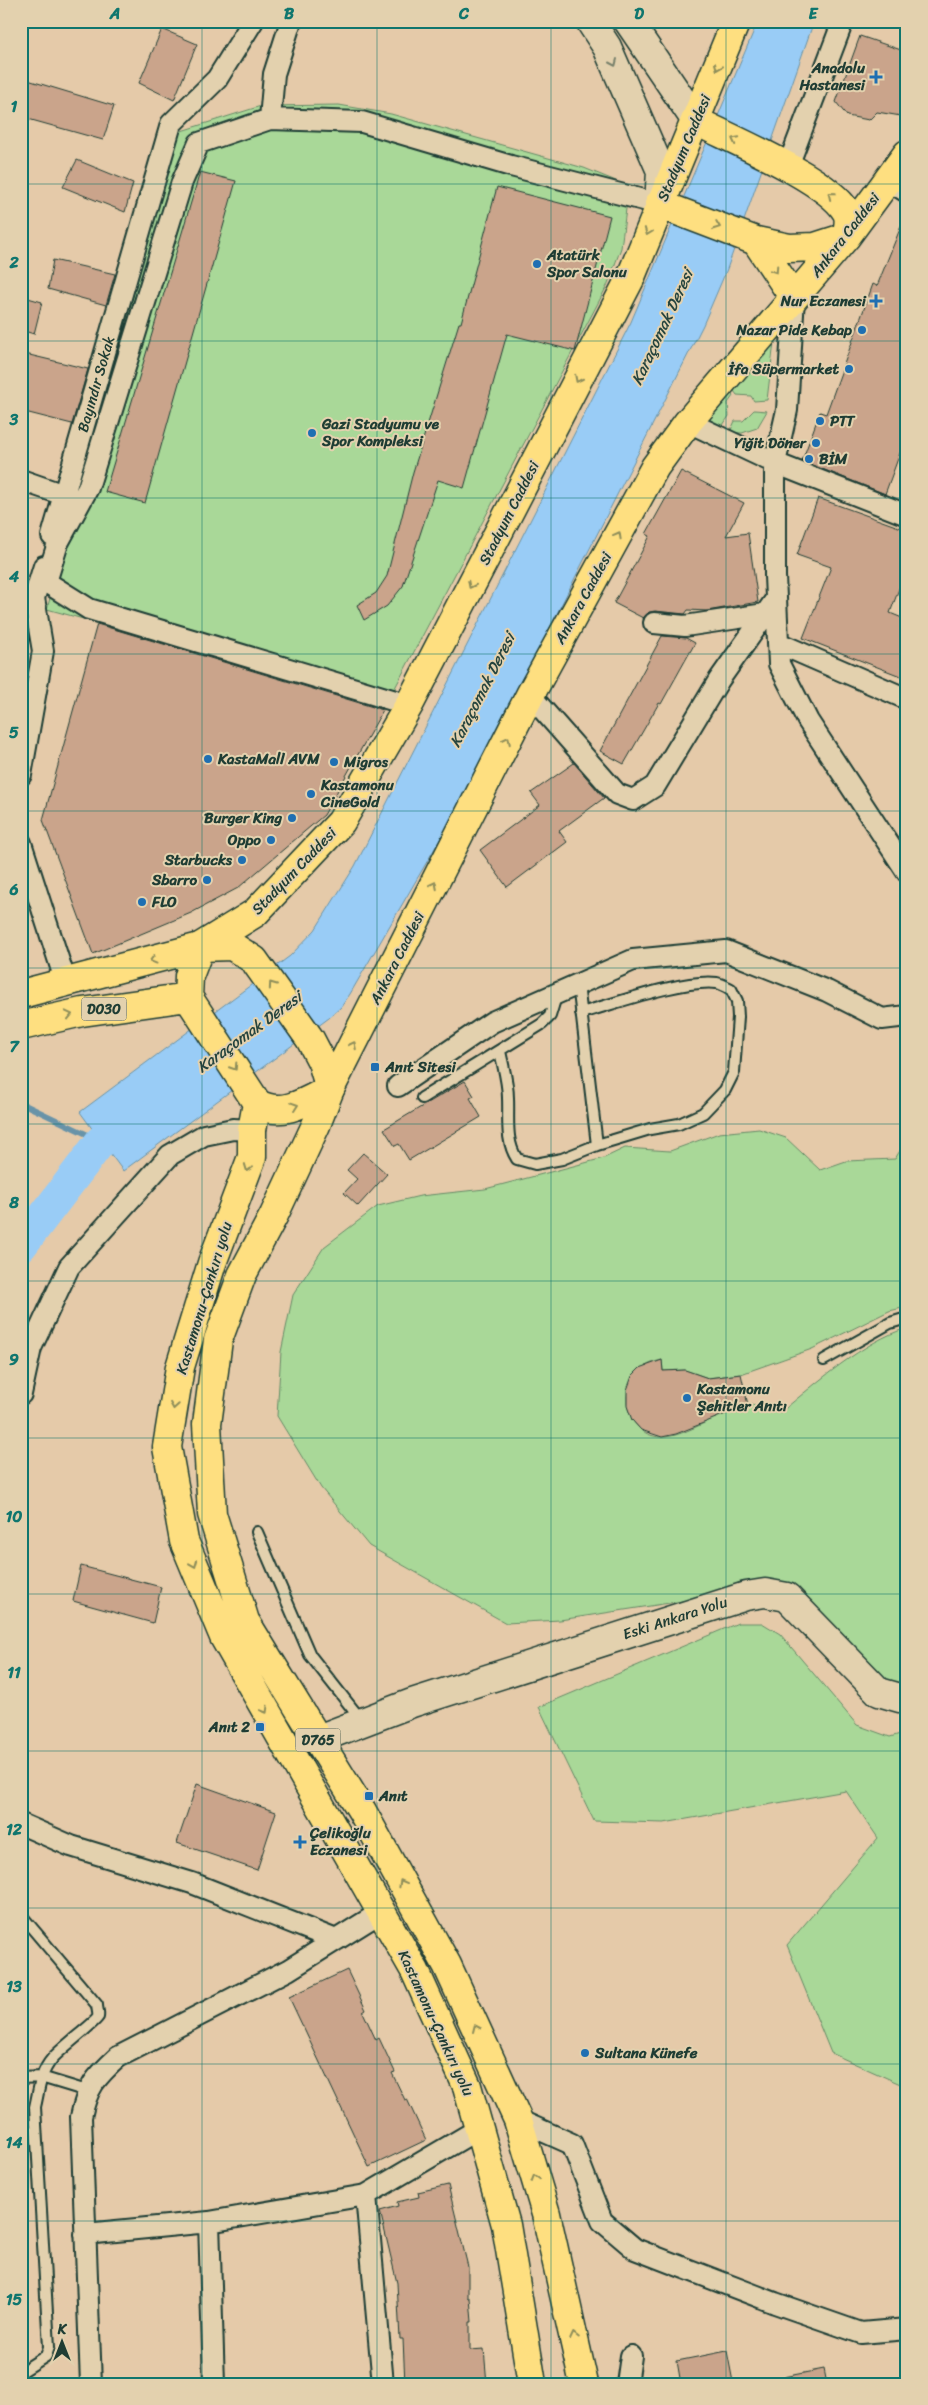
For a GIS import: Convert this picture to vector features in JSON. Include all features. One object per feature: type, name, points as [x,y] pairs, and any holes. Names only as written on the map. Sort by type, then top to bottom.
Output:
[{"type":"main road","name":"Stadyum Caddesi","points":[[200,947],[255,913],[341,822],[409,705],[630,279],[659,204],[696,121],[736,21]]},
{"type":"main road","points":[[659,204],[750,238],[789,248],[814,247],[846,237],[849,223],[846,212],[822,188],[781,163],[696,121]]},
{"type":"main road","name":"Ankara Caddesi","points":[[330,1088],[530,695],[655,467],[688,422],[846,237],[897,186],[907,154]]},
{"type":"main road","points":[[750,238],[794,298]]},
{"type":"main road","points":[[21,994],[200,947],[232,946],[254,960],[310,1039],[322,1062],[330,1088],[288,1108],[265,1108],[257,1103],[188,997],[189,976],[200,947]]},
{"type":"main road","name":"D030","points":[[21,1026],[82,1012],[188,997]]},
{"type":"main road","name":"Kastamonu-Çankırı yolu","points":[[330,1088],[316,1125],[274,1216],[242,1275],[218,1340],[207,1424],[212,1514],[245,1620],[362,1811],[447,1965],[518,2120],[546,2214],[584,2384]]},
{"type":"main road","name":"Kastamonu-Çankırı yolu","points":[[257,1103],[252,1130],[252,1157],[212,1264],[180,1367],[167,1447],[184,1541],[224,1637],[415,1972],[467,2086],[506,2225],[532,2384]]},
{"type":"street","name":"Bayındır Sokak","points":[[21,775],[43,651],[34,598],[171,124],[218,79],[253,21]]},
{"type":"street","points":[[270,119],[274,74],[291,21]]},
{"type":"street","points":[[409,705],[89,609],[46,582],[58,543],[88,488],[182,182],[199,143],[270,119],[362,122],[511,166],[659,204],[661,171],[607,47],[590,21]]},
{"type":"street","points":[[628,21],[696,121]]},
{"type":"street","points":[[781,163],[843,21]]},
{"type":"street","points":[[794,298],[787,410],[775,463],[771,607],[778,643],[779,664],[808,721],[907,872]]},
{"type":"street","points":[[688,422],[775,463],[907,515]]},
{"type":"street","points":[[21,480],[64,495]]},
{"type":"street","points":[[530,695],[617,794],[633,800],[655,786],[719,680],[771,607]]},
{"type":"street","points":[[654,623],[685,626],[771,607]]},
{"type":"street","points":[[778,643],[907,699]]},
{"type":"street","points":[[21,843],[30,895],[66,983]]},
{"type":"street","points":[[398,1086],[492,1022],[633,960],[726,951],[827,991],[882,1019],[907,1016]]},
{"type":"street","points":[[21,1394],[31,1348],[69,1267],[170,1155],[204,1135],[233,1129],[252,1130]]},
{"type":"street","name":"Eski Ankara Yolu","points":[[318,1739],[412,1703],[746,1596],[765,1593],[787,1597],[880,1692],[900,1698],[907,1696]]},
{"type":"street","points":[[21,1824],[71,1846],[192,1884],[336,1940]]},
{"type":"street","points":[[86,2381],[85,2234],[81,2117],[87,2091],[102,2071],[118,2057],[288,1970],[381,1912]]},
{"type":"street","points":[[518,2120],[572,2144],[602,2221],[635,2249],[775,2303],[861,2332],[907,2329]]},
{"type":"street","points":[[85,2234],[209,2222],[366,2195],[480,2128]]},
{"type":"street","points":[[366,2195],[383,2384]]},
{"type":"street","points":[[209,2222],[214,2384]]},
{"type":"street","points":[[627,2384],[631,2356]]},
{"type":"lane","points":[[500,1051],[508,1096],[508,1132],[513,1153],[517,1159],[535,1164],[562,1159],[597,1145],[650,1129],[679,1124],[703,1113],[725,1090],[734,1072],[738,1033],[736,1001],[732,989],[719,983],[693,984],[581,1013]]},
{"type":"lane","points":[[578,984],[597,1145]]},
{"type":"lane","points":[[422,1098],[525,1036],[550,1016],[557,993]]},
{"type":"lane","points":[[824,1360],[890,1323],[907,1318]]},
{"type":"lane","points":[[257,1532],[310,1654],[362,1722]]},
{"type":"lane","points":[[21,1915],[97,2005],[98,2016],[95,2021],[51,2059],[41,2078],[35,2107],[49,2347],[46,2356],[21,2372]]},
{"type":"lane","points":[[21,2078],[41,2078],[87,2091]]},
{"type":"green space","name":"Gazi Stadyumu ve Spor Kompleksi","points":[[339,105],[391,114],[584,168],[616,181],[627,201],[621,248],[607,286],[387,703],[47,609],[178,132],[261,106]]},
{"type":"green space","points":[[774,342],[767,400],[754,401],[751,396],[737,395],[729,384]]},
{"type":"green space","points":[[726,388],[733,396],[728,403],[729,416],[721,428],[704,416]]},
{"type":"green space","points":[[754,410],[767,411],[757,428],[742,433],[730,432],[735,421],[743,421]]},
{"type":"green space","points":[[759,1129],[786,1138],[820,1170],[846,1161],[895,1159],[907,1139],[907,1307],[889,1311],[812,1349],[741,1374],[708,1378],[685,1370],[663,1371],[662,1360],[645,1366],[634,1376],[628,1388],[627,1402],[630,1415],[637,1426],[647,1434],[661,1437],[682,1433],[747,1405],[760,1406],[781,1412],[857,1353],[891,1334],[907,1328],[907,1689],[898,1692],[795,1607],[734,1593],[560,1620],[506,1623],[369,1546],[321,1488],[277,1416],[281,1352],[293,1295],[324,1247],[378,1206],[420,1196],[485,1189],[604,1158],[625,1148],[670,1151],[719,1133]]},
{"type":"green space","points":[[738,1623],[762,1623],[780,1634],[857,1725],[890,1737],[907,1732],[907,2087],[831,2053],[787,1945],[878,1838],[846,1791],[664,1823],[594,1821],[539,1707]]},
{"type":"water","points":[[758,21],[814,21],[727,269],[703,325],[460,805],[341,1007],[329,1018],[123,1171],[80,1112],[290,956],[315,930],[355,866],[631,322]]},
{"type":"building","points":[[162,29],[197,44],[174,100],[139,83]]},
{"type":"building","name":"Anadolu Hastanesi","points":[[860,36],[907,52],[907,117],[877,112],[869,120],[847,116],[836,102]]},
{"type":"building","points":[[21,78],[114,106],[103,140],[21,117]]},
{"type":"building","points":[[77,160],[133,183],[125,212],[63,187]]},
{"type":"building","points":[[200,172],[236,181],[145,503],[105,492]]},
{"type":"building","points":[[497,187],[610,216],[575,351],[507,334],[464,488],[438,480],[403,586],[387,606],[364,620],[357,605],[376,593],[387,576],[413,472],[459,323],[461,323]]},
{"type":"building","points":[[906,214],[907,434],[885,494],[802,461],[820,412],[826,414],[873,284],[877,286]]},
{"type":"building","points":[[53,260],[115,274],[106,305],[48,289]]},
{"type":"building","points":[[21,296],[42,302],[34,334],[21,330]]},
{"type":"building","points":[[21,353],[88,369],[72,424],[21,411]]},
{"type":"building","points":[[681,471],[744,503],[726,536],[748,533],[758,602],[707,611],[688,610],[685,614],[655,611],[649,612],[643,618],[614,603],[650,536],[646,534]]},
{"type":"building","points":[[818,498],[907,530],[907,567],[890,613],[907,620],[907,667],[903,677],[803,638],[831,567],[797,555]]},
{"type":"building","name":"KastaMall AVM","points":[[97,624],[383,710],[324,815],[238,888],[191,913],[93,954],[43,820]]},
{"type":"building","points":[[662,636],[686,638],[695,643],[661,704],[659,703],[624,764],[600,751]]},
{"type":"building","points":[[574,763],[604,798],[559,831],[567,842],[507,887],[480,850],[540,805],[531,793]]},
{"type":"building","points":[[465,1081],[474,1096],[470,1098],[481,1117],[409,1160],[399,1144],[395,1146],[384,1129]]},
{"type":"building","points":[[363,1153],[387,1174],[358,1206],[344,1193],[357,1179],[347,1170]]},
{"type":"building","name":"Kastamonu Şehitler Anıtı","points":[[662,1360],[663,1371],[685,1370],[708,1378],[741,1374],[748,1405],[676,1434],[662,1437],[641,1430],[632,1420],[627,1406],[627,1390],[632,1376],[640,1368]]},
{"type":"building","points":[[81,1566],[161,1587],[153,1623],[73,1601]]},
{"type":"building","points":[[197,1784],[276,1812],[257,1870],[177,1843]]},
{"type":"building","points":[[347,1970],[366,2010],[363,2012],[376,2040],[379,2038],[395,2072],[392,2073],[405,2100],[407,2099],[426,2140],[369,2167],[289,1997]]},
{"type":"building","points":[[448,2185],[468,2267],[468,2298],[470,2298],[472,2322],[470,2322],[470,2350],[484,2349],[487,2384],[405,2384],[403,2339],[400,2339],[397,2283],[380,2211],[398,2206],[397,2202],[419,2197],[418,2192]]},
{"type":"building","points":[[727,2351],[733,2382],[681,2384],[677,2361]]},
{"type":"building","points":[[824,2369],[827,2384],[783,2384],[783,2377]]},
{"type":"waterway","points":[[21,1103],[101,1141]]},
{"type":"waterway","name":"Karaçomak Deresi","points":[[21,1246],[101,1141],[137,1115]]},
{"type":"place","name":"Anadolu Hastanesi","points":[[876,77]]},
{"type":"place","name":"Atatürk Spor Salonu","points":[[537,264]]},
{"type":"place","name":"Nur Eczanesi","points":[[876,301]]},
{"type":"place","name":"Nazar Pide Kebap","points":[[862,330]]},
{"type":"place","name":"İfa Süpermarket","points":[[849,369]]},
{"type":"place","name":"PTT","points":[[820,421]]},
{"type":"place","name":"Gazi Stadyumu ve Spor Kompleksi","points":[[312,433]]},
{"type":"place","name":"Yiğit Döner","points":[[816,443]]},
{"type":"place","name":"BİM","points":[[809,459]]},
{"type":"place","name":"KastaMall AVM","points":[[208,759]]},
{"type":"place","name":"Migros","points":[[334,762]]},
{"type":"place","name":"Kastamonu CineGold","points":[[311,794]]},
{"type":"place","name":"Burger King","points":[[292,818]]},
{"type":"place","name":"Oppo","points":[[271,840]]},
{"type":"place","name":"Starbucks","points":[[242,860]]},
{"type":"place","name":"Sbarro","points":[[207,880]]},
{"type":"place","name":"FLO","points":[[142,902]]},
{"type":"place","name":"Anıt Sitesi","points":[[375,1067]]},
{"type":"place","name":"Kastamonu Şehitler Anıtı","points":[[687,1398]]},
{"type":"place","name":"Anıt 2","points":[[260,1727]]},
{"type":"place","name":"Anıt","points":[[369,1796]]},
{"type":"place","name":"Çelikoğlu Eczanesi","points":[[300,1842]]},
{"type":"place","name":"Sultana Künefe","points":[[585,2053]]}]
